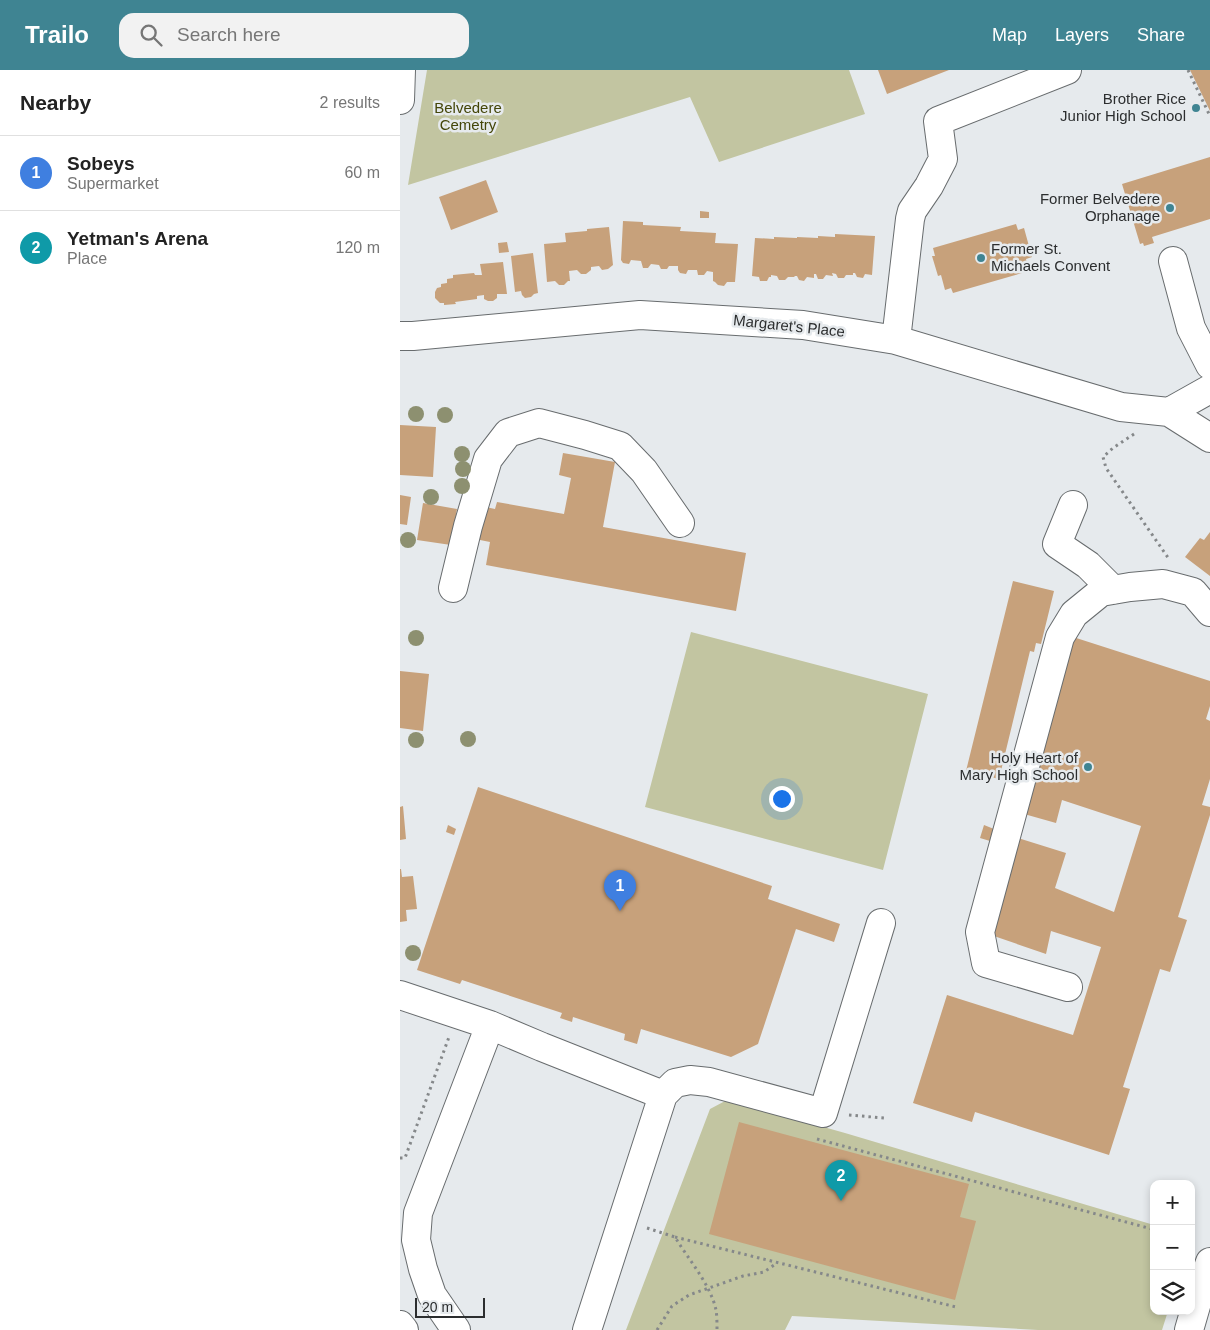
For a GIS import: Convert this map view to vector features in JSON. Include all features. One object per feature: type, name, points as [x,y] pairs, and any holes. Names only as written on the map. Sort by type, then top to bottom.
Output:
[{"type":"street","points":[[400,100],[401,70]]},
{"type":"street","points":[[896,340],[912,211],[929,186],[943,159],[938,121],[1067,70]]},
{"type":"street","points":[[1173,261],[1191,328],[1210,365]]},
{"type":"street","name":"Margaret's Place","points":[[400,336],[640,315],[803,325],[896,340],[1121,407],[1169,412]]},
{"type":"street","points":[[1210,390],[1169,412],[1210,438]]},
{"type":"street","points":[[453,588],[468,526],[488,459],[508,433],[539,423],[620,446],[644,471],[680,523]]},
{"type":"street","points":[[1073,505],[1057,544],[1088,565],[1113,590]]},
{"type":"street","points":[[1068,988],[986,963],[980,932],[1060,637],[1074,614],[1102,592],[1130,587],[1163,584],[1193,592],[1210,612]]},
{"type":"street","points":[[587,1330],[662,1095],[675,1083],[690,1080],[709,1082],[823,1113],[881,923]]},
{"type":"street","points":[[400,995],[490,1025],[662,1095]]},
{"type":"street","points":[[456,1330],[432,1294],[423,1269],[416,1240],[418,1214],[490,1025]]},
{"type":"street","points":[[1189,1330],[1210,1262]]},
{"type":"street","points":[[400,1326],[404,1330]]},
{"type":"path","points":[[1188,70],[1210,116]]},
{"type":"path","points":[[1137,432],[1103,457],[1106,468],[1171,561]]},
{"type":"path","points":[[400,1158],[405,1158],[451,1031]]},
{"type":"path","points":[[823,1113],[884,1118]]},
{"type":"path","points":[[811,1138],[1150,1229]]},
{"type":"path","points":[[623,1220],[675,1237],[956,1306]]},
{"type":"path","points":[[675,1237],[708,1288],[716,1309],[717,1330]]},
{"type":"path","points":[[657,1330],[672,1306],[689,1295],[743,1276],[764,1272],[778,1262]]},
{"type":"green space","name":"Belvedere Cemetry","points":[[427,70],[849,70],[865,114],[719,162],[690,97],[408,185]]},
{"type":"green space","points":[[691,632],[928,694],[883,870],[645,807]]},
{"type":"green space","points":[[727,1100],[1150,1224],[1150,1315],[1167,1315],[1162,1330],[1038,1330],[792,1316],[785,1330],[626,1330],[710,1109]]},
{"type":"building","points":[[878,70],[949,70],[887,94]]},
{"type":"building","points":[[1190,70],[1210,70],[1210,111]]},
{"type":"building","name":"Former Belvedere Orphanage","points":[[1210,157],[1210,219],[1152,237],[1154,243],[1144,246],[1143,243],[1140,244],[1122,184]]},
{"type":"building","points":[[486,180],[498,212],[451,230],[439,197]]},
{"type":"building","points":[[700,211],[709,212],[709,218],[700,218]]},
{"type":"building","points":[[623,221],[643,222],[643,225],[681,227],[680,231],[716,233],[715,243],[738,244],[735,282],[727,282],[724,286],[718,285],[713,281],[713,272],[707,271],[704,275],[698,275],[697,270],[688,270],[686,274],[680,273],[678,266],[669,266],[667,269],[661,269],[659,265],[651,264],[648,268],[643,268],[641,261],[631,260],[629,264],[623,263],[621,260]]},
{"type":"building","name":"Former St. Michaels Convent","points":[[1016,224],[1018,230],[1024,228],[1032,257],[1026,259],[1029,271],[953,293],[951,288],[945,290],[941,275],[938,276],[932,256],[935,256],[933,248]]},
{"type":"building","points":[[609,227],[613,265],[608,269],[602,270],[599,266],[591,267],[591,270],[586,274],[581,274],[577,270],[569,271],[570,281],[564,285],[559,285],[555,281],[547,282],[544,244],[566,242],[565,233]]},
{"type":"building","points":[[835,234],[875,236],[872,275],[865,274],[863,278],[857,277],[853,273],[853,275],[846,275],[844,278],[838,278],[836,274],[832,273],[833,276],[826,275],[823,279],[818,279],[816,274],[814,274],[814,278],[807,277],[804,281],[799,280],[797,276],[779,280],[777,276],[771,275],[767,281],[760,281],[759,277],[752,276],[755,238],[818,238],[818,236],[835,237]]},
{"type":"building","points":[[507,242],[509,252],[499,253],[498,243]]},
{"type":"building","points":[[533,253],[538,293],[525,298],[521,291],[515,292],[511,256]]},
{"type":"building","points":[[503,262],[507,294],[497,294],[497,298],[493,301],[484,299],[484,295],[477,296],[477,299],[444,305],[444,303],[440,303],[435,298],[437,288],[441,287],[441,284],[447,283],[447,279],[453,278],[453,275],[474,273],[475,275],[482,275],[480,264]]},
{"type":"building","points":[[400,425],[436,427],[433,477],[400,475]]},
{"type":"building","points":[[563,453],[615,462],[603,527],[746,553],[736,611],[486,565],[490,542],[475,539],[481,506],[495,509],[497,502],[564,514],[571,478],[559,475]]},
{"type":"building","points":[[400,495],[411,497],[407,525],[400,524]]},
{"type":"building","points":[[423,503],[457,509],[451,545],[417,540]]},
{"type":"building","points":[[1210,532],[1210,576],[1185,557],[1200,538],[1204,540]]},
{"type":"building","points":[[1013,581],[1054,591],[1041,644],[1036,643],[1034,652],[1030,651],[999,779],[966,771]]},
{"type":"building","points":[[1070,636],[1210,681],[1210,706],[1206,719],[1210,721],[1210,779],[1202,805],[1210,807],[1210,815],[1178,917],[1187,920],[1170,972],[1160,969],[1123,1087],[1130,1089],[1109,1155],[975,1112],[972,1122],[913,1103],[947,995],[1073,1035],[1101,947],[1051,931],[1046,954],[991,935],[1018,838],[1066,853],[1055,888],[1114,912],[1141,826],[1062,800],[1056,823],[1017,812]]},
{"type":"building","points":[[400,671],[429,674],[423,731],[400,728]]},
{"type":"building","points":[[478,787],[772,886],[768,899],[840,924],[834,942],[796,929],[758,1044],[731,1057],[641,1029],[637,1044],[624,1040],[625,1034],[573,1017],[572,1022],[560,1018],[562,1013],[462,980],[460,984],[417,970]]},
{"type":"building","points":[[403,806],[406,839],[400,840],[400,807]]},
{"type":"building","points":[[448,825],[456,829],[454,835],[446,832]]},
{"type":"building","points":[[984,825],[994,829],[990,841],[980,838]]},
{"type":"building","points":[[400,869],[402,877],[413,876],[417,909],[406,910],[407,921],[400,922]]},
{"type":"building","points":[[739,1122],[969,1184],[960,1217],[976,1221],[955,1300],[709,1234]]},
{"type":"place","name":"Brother Rice Junior High School","points":[[1196,108]]},
{"type":"place","name":"Former Belvedere Orphanage","points":[[1170,208]]},
{"type":"place","name":"Former St. Michaels Convent","points":[[981,258]]},
{"type":"place","name":"Holy Heart of Mary High School","points":[[1088,767]]},
{"type":"place","name":"Sobeys","points":[[620,911]]},
{"type":"place","name":"Yetman's Arena","points":[[841,1201]]}]
